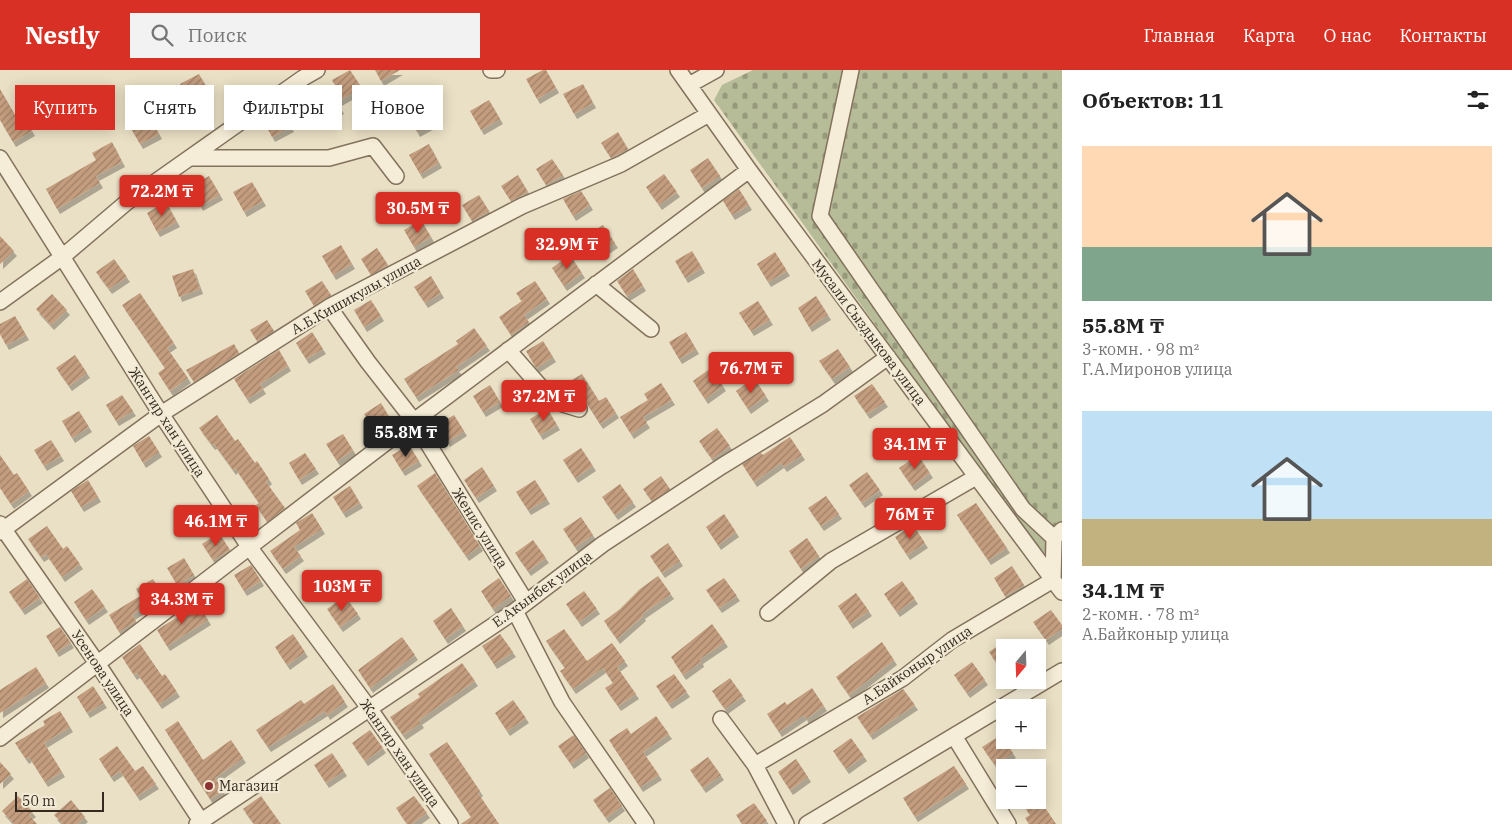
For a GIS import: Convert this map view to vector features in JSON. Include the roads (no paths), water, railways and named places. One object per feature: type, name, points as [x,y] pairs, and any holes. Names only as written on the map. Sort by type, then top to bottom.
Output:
[{"type":"street","points":[[0,302],[61,258],[127,202],[190,158],[301,74],[317,70]]},
{"type":"street","points":[[491,70],[497,70]]},
{"type":"street","name":"Мусали Сыздыкова улица","points":[[678,70],[748,170],[1058,586]]},
{"type":"street","points":[[689,86],[716,70]]},
{"type":"street","points":[[851,70],[820,216],[1023,509],[1058,534],[1058,586]]},
{"type":"street","name":"А.Б.Кишикулы улица","points":[[1,528],[161,414],[330,307],[522,206],[621,164],[709,114]]},
{"type":"street","points":[[190,158],[329,158],[373,146],[396,176]]},
{"type":"street","name":"Жангир хан улица","points":[[0,158],[61,258],[250,548],[369,708],[450,824]]},
{"type":"street","points":[[0,738],[414,421],[748,170]]},
{"type":"street","points":[[596,284],[651,329]]},
{"type":"street","name":"Женис улица","points":[[330,307],[368,362],[414,421],[521,607],[562,702],[646,824]]},
{"type":"street","points":[[508,350],[553,401],[579,409]]},
{"type":"street","name":"Е.Акынбек улица","points":[[200,823],[521,607],[603,544],[722,466],[823,404],[888,357]]},
{"type":"street","points":[[768,612],[831,561],[976,477]]},
{"type":"street","name":"Усенова улица","points":[[1,528],[98,664],[200,823]]},
{"type":"street","name":"А.Байконыр улица","points":[[755,765],[903,678],[952,640],[1058,586]]},
{"type":"street","points":[[807,824],[832,818],[954,736],[1062,671]]},
{"type":"street","points":[[721,719],[755,765],[786,824]]},
{"type":"street","points":[[954,736],[1008,824]]},
{"type":"place","name":"Магазин","points":[[209,786]]}]
